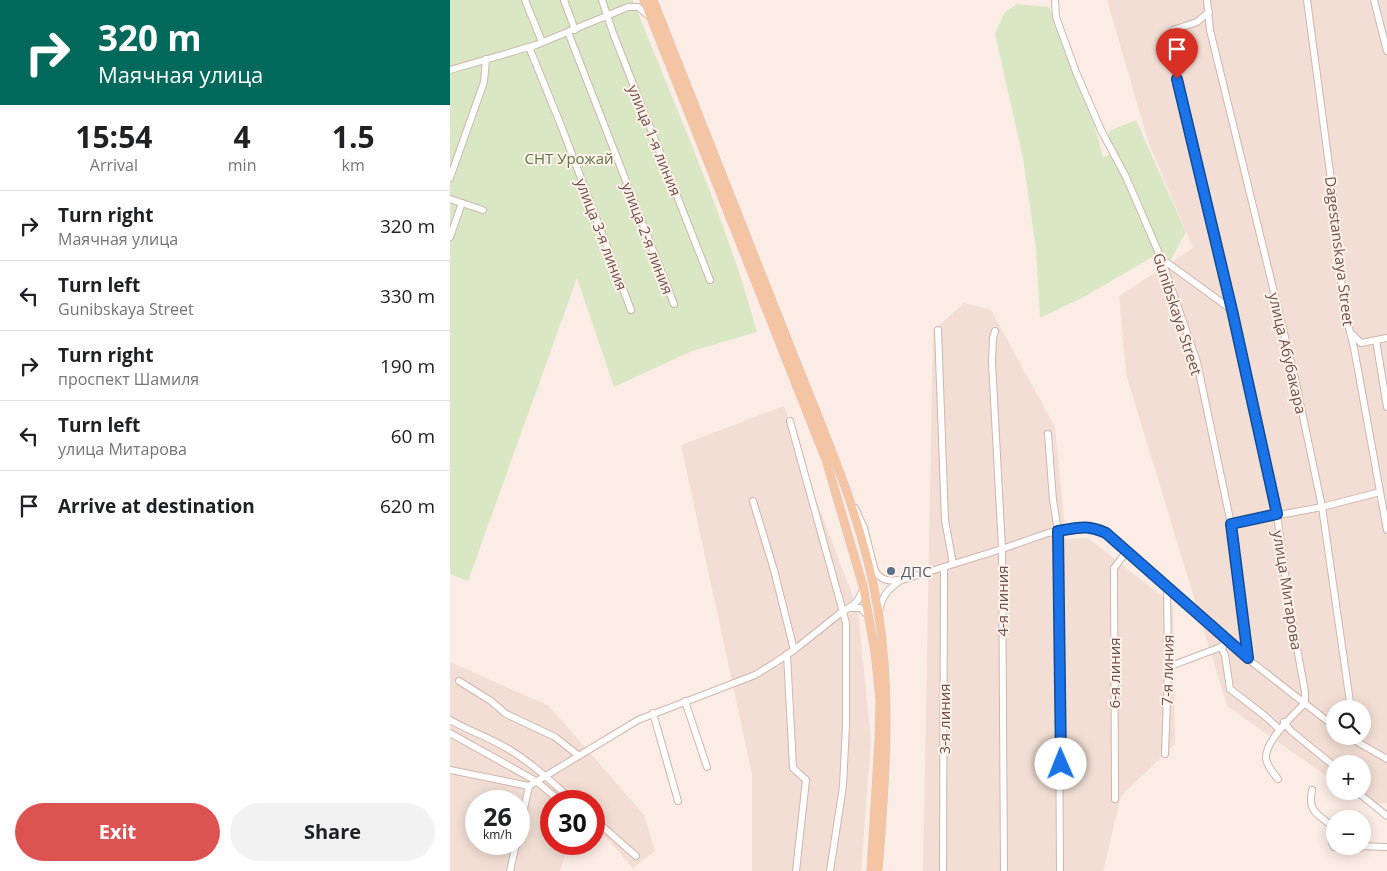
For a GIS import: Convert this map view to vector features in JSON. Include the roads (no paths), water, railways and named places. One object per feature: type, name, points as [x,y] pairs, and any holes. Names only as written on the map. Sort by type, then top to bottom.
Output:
[{"type":"main road","points":[[644,0],[826,460],[863,586],[869,616],[880,700],[871,871]]},
{"type":"main road","points":[[652,0],[856,514],[879,612],[887,700],[886,770],[878,871]]},
{"type":"street","name":"улица 3-я линия","points":[[525,0],[536,45],[562,128],[631,310]]},
{"type":"street","points":[[564,0],[575,30]]},
{"type":"street","name":"улица 1-я линия","points":[[602,0],[613,33],[710,280]]},
{"type":"street","points":[[628,7],[635,0]]},
{"type":"street","name":"Gunibskaya Street","points":[[1055,0],[1056,17],[1076,72],[1101,130],[1122,168],[1161,258],[1196,362],[1231,524],[1248,658]]},
{"type":"street","name":"улица Абубакара","points":[[1207,0],[1210,30],[1294,374],[1322,507],[1350,700]]},
{"type":"street","name":"Dagestanskaya Street","points":[[1307,0],[1337,225],[1343,304],[1354,348],[1380,492],[1384,499],[1387,530]]},
{"type":"street","points":[[1374,0],[1387,51]]},
{"type":"street","points":[[451,71],[536,45],[628,7],[638,7],[653,21]]},
{"type":"street","name":"улица Митарова","points":[[1209,12],[1197,22],[1172,30],[1168,40],[1232,310],[1277,514],[1305,703]]},
{"type":"street","name":"улица 2-я линия","points":[[568,32],[674,304]]},
{"type":"street","points":[[450,178],[484,82],[486,59]]},
{"type":"street","points":[[450,199],[483,210]]},
{"type":"street","points":[[450,237],[462,203]]},
{"type":"street","points":[[1161,258],[1232,310]]},
{"type":"street","points":[[1348,327],[1358,342],[1361,343],[1387,338]]},
{"type":"street","points":[[938,330],[946,520],[953,564]]},
{"type":"street","name":"4-я линия","points":[[995,331],[992,362],[1002,550],[1004,871]]},
{"type":"street","points":[[1376,340],[1387,407]]},
{"type":"street","points":[[790,421],[846,623],[843,786],[830,871]]},
{"type":"street","points":[[1048,434],[1053,500],[1058,531],[1060,871]]},
{"type":"street","points":[[1231,524],[1322,507],[1380,492]]},
{"type":"street","points":[[851,500],[861,520],[875,572],[879,578],[888,581],[902,580],[1058,531],[1085,526],[1106,533],[1248,658],[1326,720]]},
{"type":"street","points":[[753,501],[774,570],[791,652],[793,768],[806,780],[796,871]]},
{"type":"street","name":"6-я линия","points":[[1115,799],[1114,568],[1126,551]]},
{"type":"street","name":"3-я линия","points":[[942,871],[944,567]]},
{"type":"street","points":[[879,612],[888,589],[902,580]]},
{"type":"street","points":[[851,608],[862,594],[863,586]]},
{"type":"street","name":"7-я линия","points":[[1165,754],[1168,667],[1167,586]]},
{"type":"street","points":[[528,790],[529,786],[536,781],[638,720],[755,675],[791,652],[843,611],[851,608],[860,608],[869,616]]},
{"type":"street","points":[[1168,667],[1221,648],[1229,641]]},
{"type":"street","points":[[1221,648],[1225,655],[1230,689],[1279,729]]},
{"type":"street","points":[[459,681],[491,701],[506,714],[555,737],[578,756]]},
{"type":"street","points":[[685,701],[707,767]]},
{"type":"street","points":[[1278,779],[1269,768],[1266,756],[1284,722],[1305,703]]},
{"type":"street","points":[[653,713],[678,801]]},
{"type":"street","points":[[450,720],[508,749],[546,775],[562,790]]},
{"type":"street","points":[[1284,722],[1290,730],[1326,759]]},
{"type":"street","points":[[450,733],[536,781],[547,790]]},
{"type":"street","points":[[1363,745],[1387,758]]},
{"type":"street","points":[[450,770],[529,786]]},
{"type":"street","points":[[1312,790],[1310,800],[1313,810],[1326,821]]},
{"type":"street","points":[[1367,800],[1387,816]]},
{"type":"street","points":[[605,829],[636,856]]},
{"type":"street","points":[[1371,847],[1387,847]]},
{"type":"street","points":[[510,871],[514,855]]},
{"type":"place","name":"ДПС","points":[[891,571]]},
{"type":"park label","name":"СНТ Урожай","points":[[569,158]]}]
